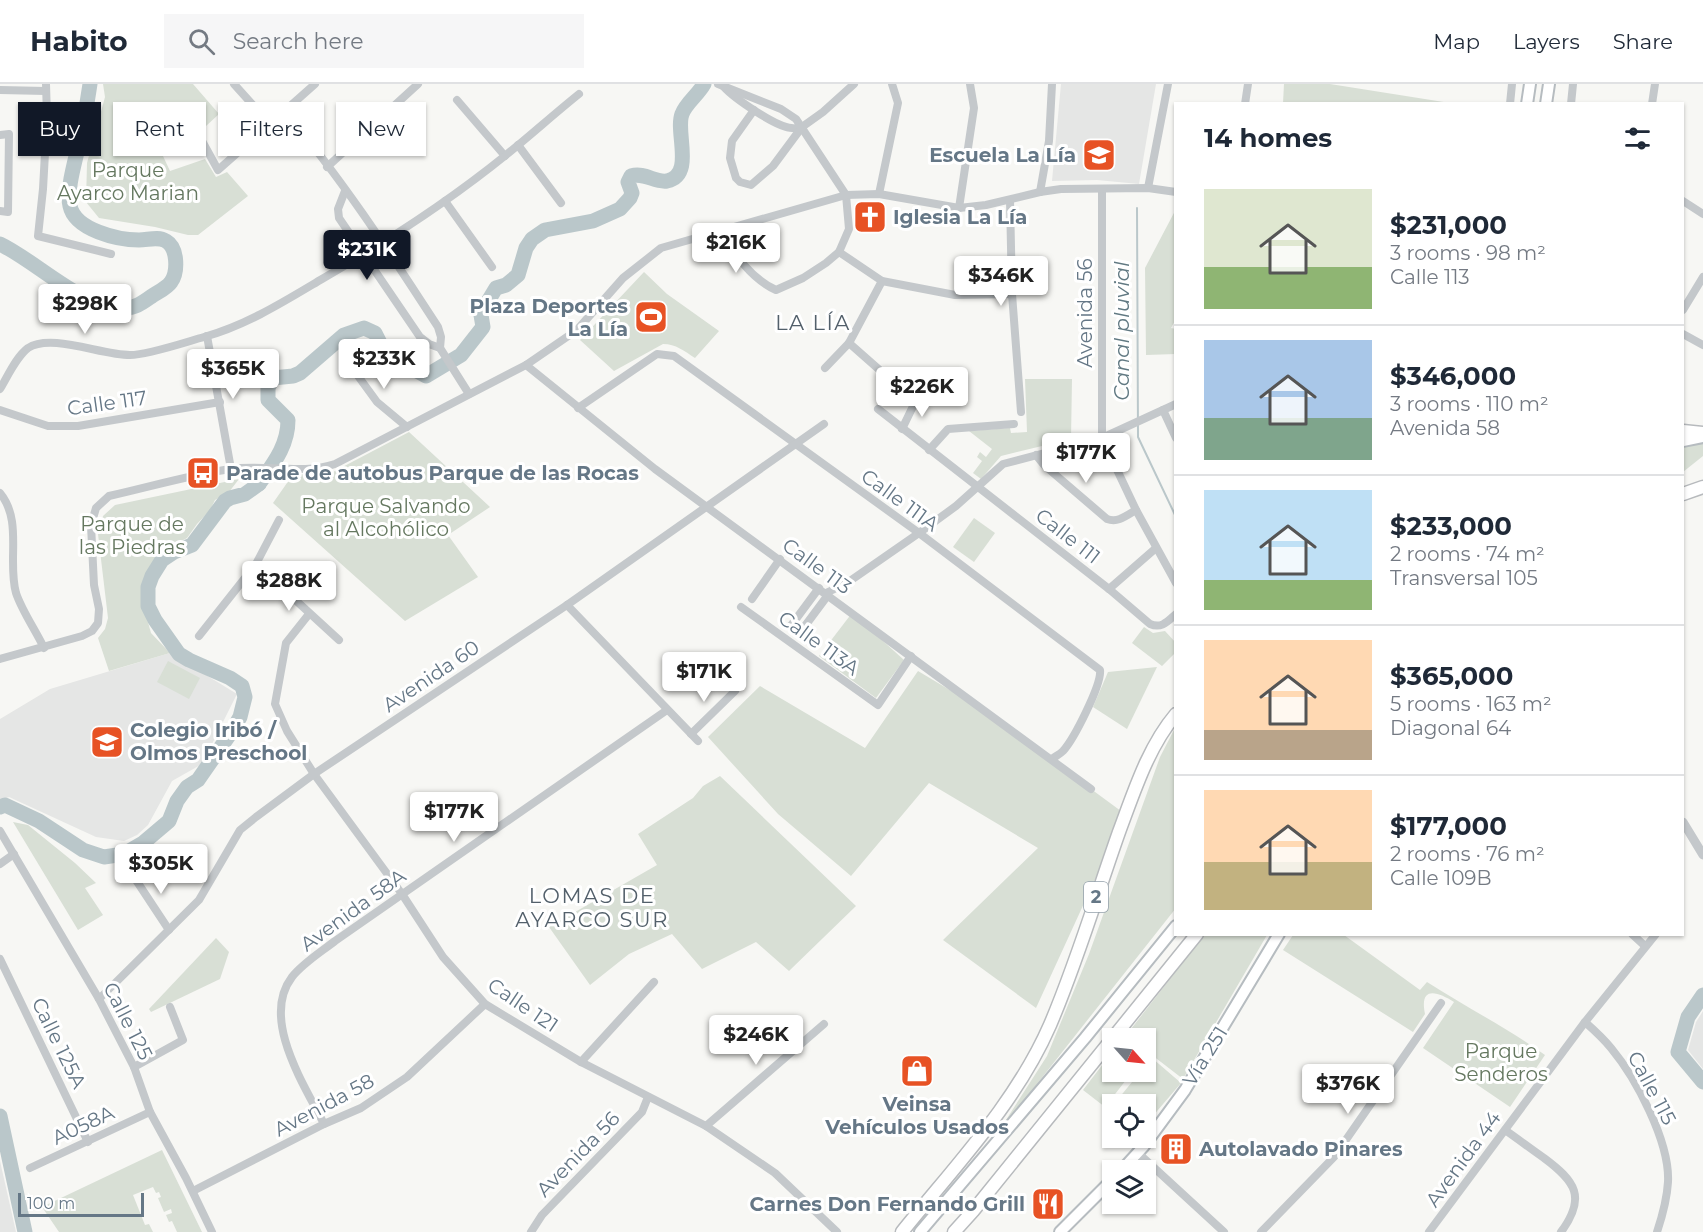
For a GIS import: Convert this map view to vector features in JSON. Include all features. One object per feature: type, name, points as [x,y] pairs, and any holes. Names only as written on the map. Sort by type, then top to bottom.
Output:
[{"type":"highway","points":[[1684,430],[1703,435]]},
{"type":"highway","points":[[1684,494],[1703,488]]},
{"type":"highway","name":"2","points":[[902,1232],[997,1116],[1020,1082],[1049,1026],[1075,963],[1098,891],[1147,761],[1174,717]]},
{"type":"highway","points":[[954,1232],[1194,936]]},
{"type":"main road","points":[[1527,102],[1530,84]]},
{"type":"main road","points":[[1546,102],[1549,84]]},
{"type":"main road","points":[[1684,430],[1703,427]]},
{"type":"main road","points":[[1684,441],[1703,435]]},
{"type":"main road","points":[[1684,501],[1703,488]]},
{"type":"main road","points":[[920,1232],[1085,1038],[1174,928]]},
{"type":"main road","name":"Vía 251","points":[[1131,1160],[1185,1090],[1278,936]]},
{"type":"main road","points":[[1060,1232],[1102,1190]]},
{"type":"street","points":[[234,84],[250,102]]},
{"type":"street","points":[[294,102],[315,84]]},
{"type":"street","points":[[327,167],[418,84]]},
{"type":"street","points":[[754,110],[732,141],[730,158],[736,178],[740,182],[751,184],[773,166],[802,127],[823,112],[854,84]]},
{"type":"street","points":[[879,194],[898,102],[892,84]]},
{"type":"street","points":[[959,208],[974,108],[970,84]]},
{"type":"street","points":[[1040,192],[1048,141],[1052,84]]},
{"type":"street","points":[[1148,188],[1168,84]]},
{"type":"street","points":[[1245,102],[1248,84]]},
{"type":"street","points":[[1510,102],[1512,84]]},
{"type":"street","points":[[1571,102],[1573,84]]},
{"type":"street","points":[[1652,102],[1655,84]]},
{"type":"street","points":[[721,85],[754,110],[791,129],[802,127]]},
{"type":"street","points":[[721,85],[781,109],[796,119],[846,195],[849,229],[838,252],[826,263],[803,278],[776,290],[746,267],[729,246],[723,231]]},
{"type":"street","points":[[0,90],[46,87],[47,117],[38,236],[111,254]]},
{"type":"street","points":[[0,389],[27,349],[40,343],[51,341],[111,354],[133,355],[207,336],[268,311],[383,243],[445,201],[505,156],[579,94]]},
{"type":"street","points":[[458,100],[505,156]]},
{"type":"street","points":[[0,135],[9,134],[4,212]]},
{"type":"street","points":[[518,144],[561,204]]},
{"type":"street","points":[[206,148],[218,170],[234,156]]},
{"type":"street","points":[[320,156],[383,243],[438,327],[442,351]]},
{"type":"street","points":[[0,659],[44,648],[92,632],[98,623],[99,609],[94,585],[91,525],[96,508],[109,496],[231,469],[263,467],[316,469],[335,464],[526,365],[577,330],[610,290],[652,253],[662,248],[846,195],[879,194],[959,208],[1060,189],[1148,188],[1174,192]]},
{"type":"street","name":"Avenida 56","points":[[1102,189],[1102,438]]},
{"type":"street","points":[[345,191],[338,209],[339,218],[420,337],[442,351],[469,394]]},
{"type":"street","points":[[1010,200],[1012,294],[1021,412]]},
{"type":"street","points":[[445,201],[492,267]]},
{"type":"street","points":[[1684,202],[1703,214]]},
{"type":"street","points":[[838,252],[882,281],[955,295],[1012,294]]},
{"type":"street","points":[[1684,308],[1703,277]]},
{"type":"street","points":[[825,368],[849,343],[882,281]]},
{"type":"street","points":[[1684,335],[1703,345]]},
{"type":"street","points":[[207,336],[231,469]]},
{"type":"street","points":[[849,343],[900,388],[918,396],[942,402]]},
{"type":"street","name":"Calle 111A","points":[[578,408],[657,354],[674,356],[919,533],[1100,670],[1098,686],[1069,742],[1061,753],[1052,759]]},
{"type":"street","points":[[350,365],[366,390],[377,402],[407,427]]},
{"type":"street","name":"Calle 113","points":[[526,365],[655,469],[1091,789]]},
{"type":"street","points":[[902,429],[918,396]]},
{"type":"street","name":"Calle 117","points":[[0,410],[48,426],[78,426],[220,402]]},
{"type":"street","points":[[824,592],[799,634],[790,627],[824,592],[847,583],[919,533],[956,506],[1003,464],[1102,438],[1174,405]]},
{"type":"street","name":"Calle 111","points":[[878,409],[1109,589],[1150,624],[1162,625],[1174,616]]},
{"type":"street","points":[[1163,410],[1174,434]]},
{"type":"street","name":"Avenida 60","points":[[99,999],[199,900],[240,830],[314,774],[567,605],[824,424]]},
{"type":"street","points":[[929,450],[948,429],[1014,424]]},
{"type":"street","points":[[1102,438],[1136,510],[1174,580]]},
{"type":"street","points":[[1036,455],[1044,465],[1107,519],[1114,522],[1136,510]]},
{"type":"street","points":[[0,493],[7,501],[13,524],[16,593],[44,648]]},
{"type":"street","points":[[200,636],[256,564],[279,520]]},
{"type":"street","points":[[1109,589],[1156,548]]},
{"type":"street","points":[[752,599],[780,559]]},
{"type":"street","points":[[256,564],[339,640]]},
{"type":"street","points":[[567,605],[698,741]]},
{"type":"street","name":"Calle 113A","points":[[741,607],[878,705],[911,656]]},
{"type":"street","name":"Calle 121","points":[[309,614],[286,644],[275,704],[287,731],[314,774],[402,894],[443,957],[485,1004],[581,1062],[706,1126],[775,1173],[837,1232]]},
{"type":"street","points":[[690,734],[735,691]]},
{"type":"street","name":"Avenida 58A","points":[[324,1124],[284,1040],[281,1024],[282,1006],[291,978],[402,894],[667,710]]},
{"type":"street","points":[[1684,824],[1703,855]]},
{"type":"street","name":"Calle 125","points":[[0,831],[99,999],[134,1067],[150,1112],[193,1191],[212,1232]]},
{"type":"street","points":[[0,864],[14,854]]},
{"type":"street","points":[[132,874],[169,930]]},
{"type":"street","points":[[1634,936],[1645,946]]},
{"type":"street","name":"Avenida 44","points":[[1429,1232],[1585,1022],[1654,936]]},
{"type":"street","name":"Calle 125A","points":[[0,959],[88,1142]]},
{"type":"street","points":[[581,1062],[654,982]]},
{"type":"street","points":[[1261,1232],[1334,1157],[1442,1003]]},
{"type":"street","name":"Avenida 58","points":[[193,1191],[324,1124],[361,1108],[407,1077],[485,1004]]},
{"type":"street","points":[[134,1067],[183,1040],[170,1008]]},
{"type":"street","name":"Calle 115","points":[[1585,1022],[1610,1046],[1627,1068],[1652,1116],[1662,1144],[1668,1181],[1662,1218],[1657,1232]]},
{"type":"street","points":[[706,1126],[824,1024]]},
{"type":"street","name":"Avenida 56","points":[[531,1232],[542,1215],[642,1112],[648,1097]]},
{"type":"street","name":"A058A","points":[[30,1168],[150,1112]]},
{"type":"street","points":[[1505,1130],[1563,1172],[1572,1184],[1575,1195],[1574,1210],[1561,1232]]},
{"type":"street","points":[[1138,1153],[1224,1232]]},
{"type":"shaded area","name":"Escuela La Lía","points":[[1061,84],[1156,84],[1139,184],[1097,180],[1052,181]]},
{"type":"shaded area","name":"Colegio Iribó / Olmos Preschool","points":[[170,653],[237,694],[202,764],[172,781],[148,825],[137,835],[124,841],[96,837],[9,797],[0,801],[0,719],[50,689]]},
{"type":"shaded area","points":[[1703,1011],[1703,1069],[1688,1050],[1696,1022]]},
{"type":"shaded area","points":[[0,1161],[16,1232],[0,1232]]},
{"type":"green space","name":"Parque Ayarco Marian","points":[[103,84],[193,84],[218,113],[206,126],[206,102],[113,102],[113,156],[163,156],[170,171],[205,159],[216,177],[227,172],[248,196],[198,235],[99,218],[86,202],[87,163],[89,156],[101,156],[101,112],[105,97]]},
{"type":"green space","points":[[1284,84],[1330,84],[1444,102],[1283,102]]},
{"type":"green space","points":[[1174,213],[1174,323],[1171,328],[1174,329],[1174,354],[1146,355],[1145,268]]},
{"type":"green space","name":"Plaza Deportes La Lía","points":[[644,272],[667,294],[719,331],[695,358],[683,350],[663,344],[614,371],[580,340]]},
{"type":"green space","points":[[1025,379],[1072,379],[1071,439],[1001,456],[981,479],[973,473],[982,461],[977,457],[980,452],[986,457],[992,449],[969,431],[1010,428],[1011,433],[1027,432]]},
{"type":"green space","name":"Parque Salvando al Alcohólico","points":[[409,432],[490,507],[448,535],[478,577],[405,621],[273,503],[294,473],[315,476],[333,472]]},
{"type":"green space","points":[[1703,441],[1703,456],[1684,471],[1684,443]]},
{"type":"green space","name":"Parque de las Piedras","points":[[239,479],[229,492],[215,500],[210,510],[187,538],[170,547],[155,559],[145,577],[144,608],[151,633],[170,653],[109,671],[98,638],[105,629],[108,618],[98,534],[103,516],[115,505]]},
{"type":"green space","points":[[974,518],[995,533],[974,562],[953,547]]},
{"type":"green space","points":[[852,613],[904,660],[876,698],[819,656]]},
{"type":"green space","points":[[1144,627],[1153,633],[1165,631],[1174,641],[1174,654],[1162,666],[1132,643]]},
{"type":"green space","points":[[168,661],[200,678],[189,699],[157,682]]},
{"type":"green space","points":[[1157,667],[1127,729],[1093,707],[1108,672]]},
{"type":"green space","points":[[918,671],[985,711],[1125,814],[1036,1008],[943,940],[1038,848],[929,783],[851,876],[778,814],[708,737],[760,686],[865,748]]},
{"type":"green space","points":[[1174,730],[1174,911],[995,1137],[1047,1056],[1089,954],[1160,757]]},
{"type":"green space","points":[[720,776],[856,906],[789,971],[756,942],[702,969],[672,934],[629,954],[590,985],[549,927],[657,865],[638,834],[693,798],[703,786]]},
{"type":"green space","points":[[13,822],[28,825],[96,883],[85,888],[103,915],[78,930]]},
{"type":"green space","points":[[1203,936],[1266,936],[1183,1079],[1156,1058],[1156,1028],[1132,1028]]},
{"type":"green space","name":"Parque Senderos","points":[[1292,936],[1345,936],[1420,990],[1427,982],[1545,1055],[1510,1107],[1423,1048],[1454,1002],[1436,994],[1427,995],[1424,1005],[1425,1014],[1413,1032],[1283,950]]},
{"type":"green space","points":[[216,938],[229,952],[220,979],[151,1012],[149,1009]]},
{"type":"green space","points":[[1156,1061],[1181,1083],[1156,1112],[1156,1094],[1122,1094],[1132,1082],[1156,1082]]},
{"type":"green space","points":[[1102,1065],[1102,1082],[1124,1082],[1115,1094],[1102,1094],[1102,1105],[1083,1090]]},
{"type":"green space","points":[[162,1150],[202,1232],[177,1232],[166,1215],[172,1213],[171,1209],[164,1212],[158,1198],[161,1197],[159,1192],[156,1193],[153,1187],[133,1195],[145,1225],[149,1224],[153,1232],[59,1232],[42,1207]]},
{"type":"waterway","points":[[0,244],[77,293],[109,307],[135,306],[171,282],[176,260],[170,244],[156,238],[130,240],[98,232],[80,221],[70,206],[70,183],[90,84]]},
{"type":"waterway","points":[[264,477],[259,484],[283,446],[288,420],[268,400],[268,388],[273,378],[300,373],[344,335],[364,328],[375,333],[382,347],[397,360],[426,376],[461,355],[483,327],[481,315],[496,288],[506,285],[518,275],[526,248],[532,239],[545,230],[593,221],[620,209],[632,193],[628,182],[631,176],[641,175],[663,181],[675,177],[680,171],[682,162],[680,122],[682,114],[704,84]]},
{"type":"waterway","name":"Canal pluvial","points":[[1137,208],[1138,437],[1174,513]]},
{"type":"waterway","points":[[0,807],[5,805],[39,821],[83,850],[104,857],[124,854],[143,843],[169,821],[177,801],[187,787],[198,780],[232,731],[240,717],[245,697],[242,686],[230,678],[179,654],[148,606],[148,587],[162,560],[192,545],[225,501],[245,494],[259,484]]},
{"type":"waterway","points":[[1703,995],[1688,1017],[1678,1052],[1703,1082]]},
{"type":"waterway","points":[[0,1116],[25,1232]]},
{"type":"place","name":"Escuela La Lía","points":[[1099,155]]},
{"type":"place","name":"Iglesia La Lía","points":[[870,217]]},
{"type":"place","name":"Plaza Deportes La Lía","points":[[651,317]]},
{"type":"place","name":"Parade de autobus Parque de las Rocas","points":[[203,473]]},
{"type":"place","name":"Colegio Iribó / Olmos Preschool","points":[[107,742]]},
{"type":"place","name":"Veinsa Vehículos Usados","points":[[917,1071]]},
{"type":"place","name":"Autolavado Pinares","points":[[1176,1149]]},
{"type":"place","name":"Carnes Don Fernando Grill","points":[[1048,1204]]},
{"type":"district","name":"LA LÍA","points":[[813,323]]},
{"type":"district","name":"LOMAS DE AYARCO SUR","points":[[592,908]]}]
